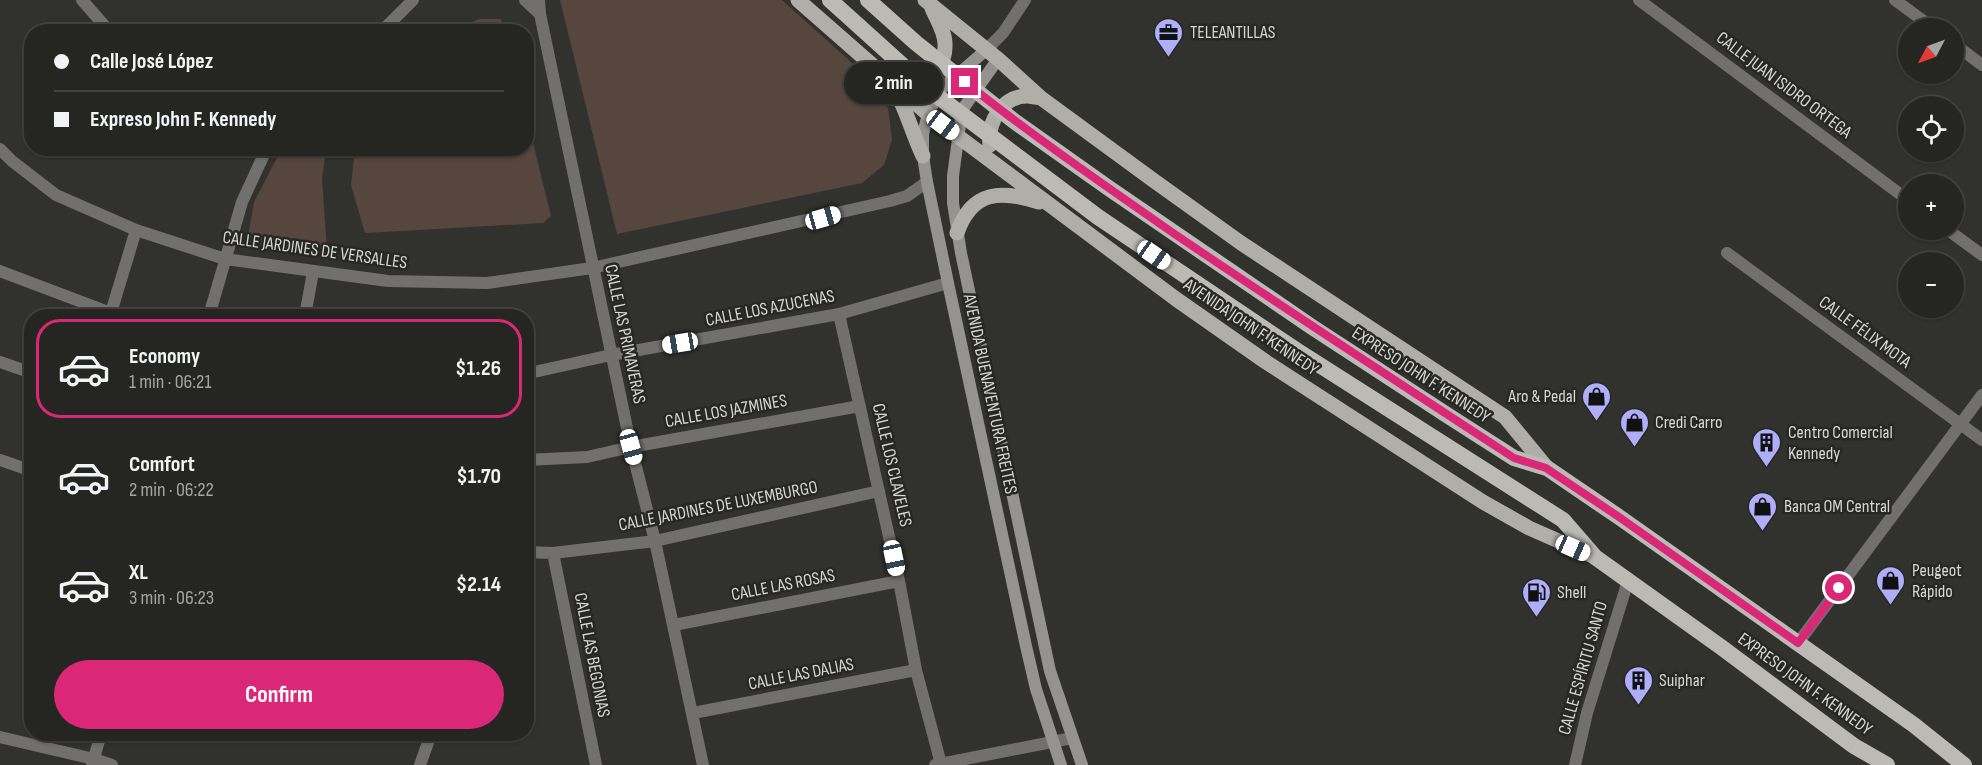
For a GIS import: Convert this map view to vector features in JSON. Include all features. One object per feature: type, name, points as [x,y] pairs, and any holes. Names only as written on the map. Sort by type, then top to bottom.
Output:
[{"type":"highway","name":"EXPRESO JOHN F. KENNEDY","points":[[830,0],[932,92],[1098,217],[1286,344],[1563,520],[1595,557],[1854,746],[1887,765]]},
{"type":"highway","name":"EXPRESO JOHN F. KENNEDY","points":[[868,0],[916,43],[1014,121],[1238,276],[1450,417],[1514,458],[1546,468],[1619,517],[1914,725],[1964,765]]},
{"type":"main road","name":"AVENIDA JOHN F. KENNEDY","points":[[798,0],[928,114],[1176,300],[1351,418],[1483,502],[1529,528],[1595,557]]},
{"type":"main road","points":[[888,79],[915,82],[933,75],[939,67],[944,55],[945,44],[942,29],[928,3]]},
{"type":"main road","points":[[928,3],[999,59],[1041,98],[1241,243],[1505,417],[1546,468]]},
{"type":"main road","name":"AVENIDA BUENAVENTURA FREITES","points":[[986,50],[941,89],[928,114],[923,156],[1026,646],[1036,689],[1061,765]]},
{"type":"main road","name":"AVENIDA BUENAVENTURA FREITES","points":[[999,59],[962,110],[952,176],[953,203],[957,233],[1050,671],[1082,765]]},
{"type":"main road","points":[[888,79],[907,112],[923,156]]},
{"type":"main road","points":[[994,164],[989,140],[995,116],[1008,101],[1026,96],[1041,98]]},
{"type":"main road","points":[[957,233],[962,217],[971,207],[994,195],[1019,196],[1048,205]]},
{"type":"street","points":[[82,0],[103,24]]},
{"type":"street","points":[[389,24],[413,0]]},
{"type":"street","points":[[525,0],[540,14]]},
{"type":"street","name":"CALLE LAS PRIMAVERAS","points":[[539,0],[592,268],[631,447],[674,625],[703,765]]},
{"type":"street","points":[[986,50],[1003,33],[1025,0]]},
{"type":"street","name":"CALLE JUAN ISIDRO ORTEGA","points":[[1639,0],[1898,193]]},
{"type":"street","points":[[1895,0],[1919,18]]},
{"type":"street","points":[[999,59],[1003,33]]},
{"type":"street","points":[[1964,51],[1982,64]]},
{"type":"street","name":"CALLE JARDINES DE VERSALLES","points":[[0,149],[12,162],[56,195],[136,230],[225,259],[388,281],[487,283],[592,268],[890,201],[907,196],[927,182]]},
{"type":"street","points":[[211,309],[242,202],[263,156]]},
{"type":"street","points":[[112,309],[136,230]]},
{"type":"street","points":[[1962,240],[1982,255]]},
{"type":"street","name":"CALLE FÉLIX MOTA","points":[[1727,253],[1982,440]]},
{"type":"street","points":[[0,271],[95,309]]},
{"type":"street","points":[[306,309],[313,272]]},
{"type":"street","name":"CALLE LOS AZUCENAS","points":[[534,372],[611,355],[839,314],[948,283]]},
{"type":"street","name":"CALLE LOS CLAVELES","points":[[839,314],[938,764]]},
{"type":"street","points":[[0,362],[24,370]]},
{"type":"street","points":[[1798,643],[1982,395]]},
{"type":"street","name":"CALLE LOS JAZMINES","points":[[534,460],[587,457],[860,406]]},
{"type":"street","points":[[0,460],[24,468]]},
{"type":"street","name":"CALLE JARDINES DE LUXEMBURGO","points":[[534,552],[553,553],[655,541],[879,491]]},
{"type":"street","name":"CALLE LAS BEGONIAS","points":[[553,553],[596,765]]},
{"type":"street","name":"CALLE LAS ROSAS","points":[[674,625],[899,581]]},
{"type":"street","name":"CALLE ESPÍRITU SANTO","points":[[1575,765],[1587,713],[1628,581]]},
{"type":"street","name":"CALLE LAS DALIAS","points":[[693,713],[916,670]]},
{"type":"street","points":[[0,737],[112,765]]},
{"type":"street","points":[[938,764],[1072,738]]},
{"type":"street","points":[[93,762],[99,741]]},
{"type":"street","points":[[420,765],[429,741]]},
{"type":"shaded area","points":[[560,0],[782,0],[871,80],[888,108],[892,140],[884,165],[862,183],[617,234]]},
{"type":"shaded area","points":[[480,19],[501,19],[502,24],[466,24]]},
{"type":"shaded area","points":[[534,147],[551,216],[543,223],[365,233],[351,185],[354,156],[534,156]]},
{"type":"shaded area","points":[[278,156],[325,156],[322,179],[327,249],[247,243],[254,202]]},
{"type":"place","name":"TELEANTILLAS","points":[[1169,58]]},
{"type":"place","name":"Aro & Pedal","points":[[1597,422]]},
{"type":"place","name":"Credi Carro","points":[[1634,448]]},
{"type":"place","name":"Centro Comercial Kennedy","points":[[1767,468]]},
{"type":"place","name":"Banca OM Central","points":[[1763,532]]},
{"type":"place","name":"Peugeot Rápido","points":[[1891,606]]},
{"type":"place","name":"Shell","points":[[1536,618]]},
{"type":"place","name":"Suiphar","points":[[1638,706]]},
{"type":"route","points":[[965,82],[1071,162],[1295,315],[1514,458],[1546,468],[1798,643],[1839,588]]}]
